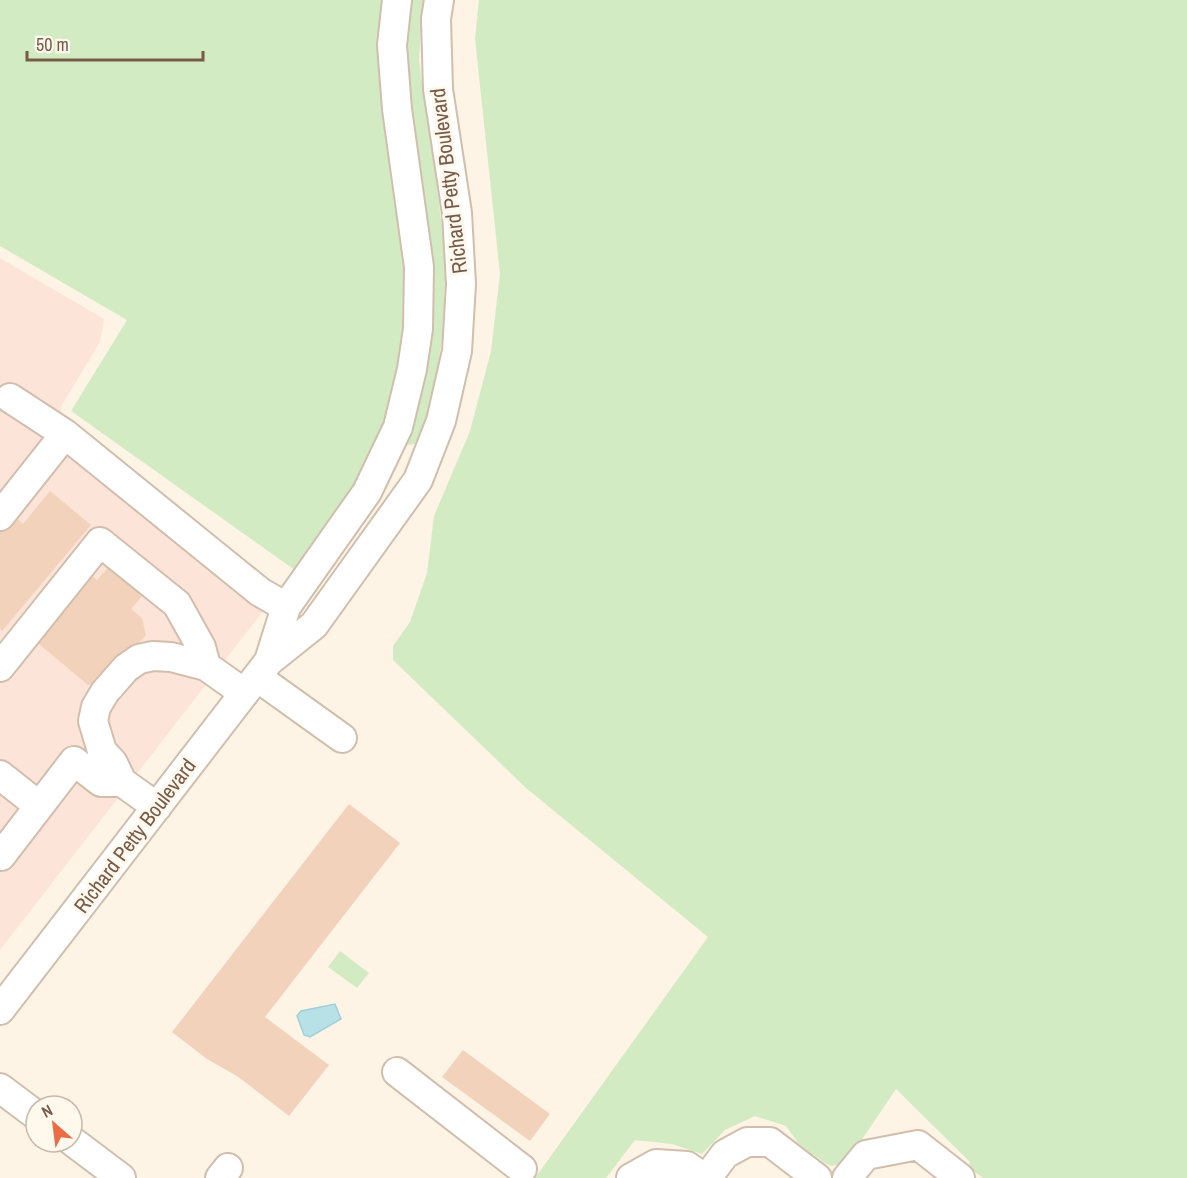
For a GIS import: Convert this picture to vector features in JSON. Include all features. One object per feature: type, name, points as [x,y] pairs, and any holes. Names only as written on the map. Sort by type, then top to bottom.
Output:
[{"type":"street","name":"Richard Petty Boulevard","points":[[256,677],[286,607],[367,492],[398,427],[412,369],[418,329],[419,267],[397,109],[392,45],[398,0]]},
{"type":"street","name":"Richard Petty Boulevard","points":[[0,1010],[256,677],[314,625],[418,480],[441,421],[457,351],[462,285],[457,213],[438,89],[436,19],[439,0]]},
{"type":"street","points":[[10,398],[65,434],[260,592],[286,607]]},
{"type":"street","points":[[0,516],[65,434]]},
{"type":"street","points":[[0,667],[100,542],[177,604],[201,647],[206,666]]},
{"type":"street","points":[[157,807],[122,782],[113,763],[102,751],[93,721],[96,707],[105,692],[126,668],[139,659],[153,656],[171,657],[256,677],[342,738]]},
{"type":"street","points":[[1,856],[74,761],[101,782],[122,782]]},
{"type":"street","points":[[0,775],[39,806]]},
{"type":"street","points":[[397,1072],[522,1169]]},
{"type":"street","points":[[0,1088],[24,1106]]},
{"type":"street","points":[[631,1178],[656,1164],[687,1166],[705,1178],[725,1154],[747,1142],[770,1142],[817,1178]]},
{"type":"street","points":[[847,1178],[866,1155],[918,1145],[945,1173]]},
{"type":"street","points":[[84,1150],[122,1178]]},
{"type":"shaded area","points":[[0,258],[104,319],[100,342],[62,405],[61,411],[66,421],[267,606],[0,950]]},
{"type":"green space","points":[[0,0],[397,0],[419,267],[398,427],[306,578],[71,411],[127,320],[0,246]]},
{"type":"green space","points":[[410,0],[423,0],[419,60],[446,250],[443,332],[432,404],[426,423],[415,444],[407,445],[402,442],[430,264],[425,204],[405,91]]},
{"type":"green space","points":[[479,0],[1187,0],[1187,1178],[983,1178],[968,1167],[970,1162],[896,1089],[846,1163],[831,1166],[825,1163],[799,1144],[786,1126],[755,1116],[725,1130],[702,1154],[672,1144],[635,1140],[606,1178],[535,1178],[708,937],[526,788],[393,660],[393,646],[410,622],[427,573],[434,516],[470,431],[491,351],[500,274],[475,39]]},
{"type":"green space","points":[[340,951],[369,973],[357,988],[328,967]]},
{"type":"water","points":[[335,1004],[341,1019],[310,1037],[304,1035],[297,1016],[301,1011]]},
{"type":"building","points":[[50,491],[91,525],[2,631],[0,629],[0,532],[14,516],[23,524]]},
{"type":"building","points":[[116,558],[150,587],[131,609],[142,618],[146,635],[104,683],[88,685],[33,639],[89,573],[97,580]]},
{"type":"building","points":[[349,804],[400,843],[265,1017],[329,1065],[289,1116],[237,1076],[207,1059],[172,1032]]},
{"type":"building","points":[[463,1050],[550,1114],[530,1141],[442,1077]]}]
